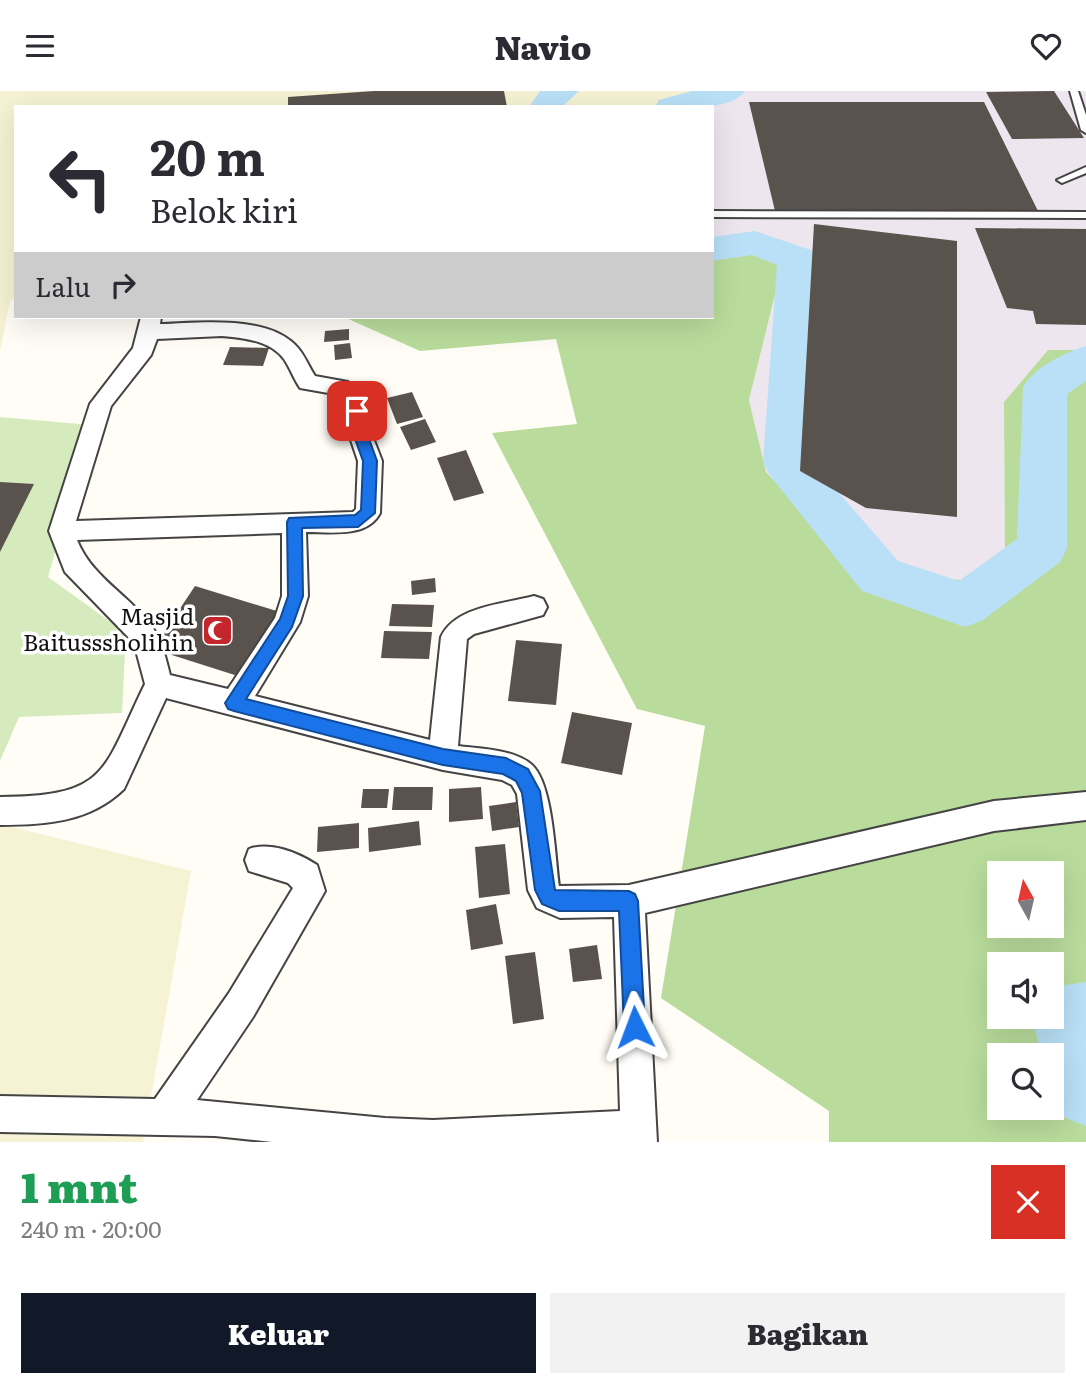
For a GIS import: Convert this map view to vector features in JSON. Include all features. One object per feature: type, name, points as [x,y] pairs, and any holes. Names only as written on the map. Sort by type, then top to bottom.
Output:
[{"type":"street","points":[[0,811],[51,811],[90,799],[105,789],[114,779],[159,684],[150,649],[143,635],[74,565],[61,531],[101,404],[143,349],[150,324],[260,333],[287,349],[308,383],[340,387],[355,404],[357,425],[370,461],[368,513],[358,521],[61,531]]},
{"type":"street","points":[[234,703],[287,622],[295,596],[294,522]]},
{"type":"street","points":[[443,757],[454,637],[457,631],[467,625],[534,607]]},
{"type":"street","points":[[159,684],[443,757],[506,767],[522,775],[531,791],[544,890],[548,897],[559,902],[629,901],[994,816],[1086,806]]},
{"type":"street","points":[[164,1117],[241,1005],[309,891],[306,876],[295,869],[260,860]]},
{"type":"street","points":[[0,1114],[215,1118],[385,1136],[433,1138],[640,1135],[629,901]]},
{"type":"lane","points":[[1074,91],[1086,130]]},
{"type":"lane","points":[[1062,180],[1086,170]]},
{"type":"lane","points":[[714,214],[1086,215]]},
{"type":"shaded area","points":[[0,91],[744,91],[696,105],[14,105],[14,298],[10,301],[0,351]]},
{"type":"shaded area","points":[[744,91],[1086,91],[1086,350],[1048,350],[1004,402],[1005,583],[862,573],[766,472],[749,400],[786,250],[741,233],[714,249],[714,105],[696,105]]},
{"type":"shaded area","points":[[0,824],[191,871],[143,1142],[0,1142]]},
{"type":"green space","points":[[741,233],[786,250],[749,400],[766,472],[863,573],[1005,583],[1004,402],[1048,350],[1086,350],[1086,1142],[829,1142],[829,1111],[661,998],[705,726],[637,709],[492,433],[577,424],[556,339],[420,351],[348,319],[714,319],[714,249]]},
{"type":"green space","points":[[0,417],[91,425],[48,577],[126,633],[122,713],[19,717],[0,761]]},
{"type":"building","points":[[374,91],[504,91],[507,105],[288,105],[288,97]]},
{"type":"building","points":[[1054,91],[1084,138],[1012,139],[986,92]]},
{"type":"building","points":[[749,102],[984,102],[1038,211],[775,211]]},
{"type":"building","points":[[814,224],[957,241],[957,517],[866,508],[800,471]]},
{"type":"building","points":[[975,228],[1086,229],[1086,325],[1036,324],[1033,311],[1007,308]]},
{"type":"building","points":[[349,329],[349,340],[324,342],[325,331]]},
{"type":"building","points":[[350,343],[352,358],[335,360],[334,345]]},
{"type":"building","points":[[230,347],[269,348],[263,366],[223,365]]},
{"type":"building","points":[[412,392],[423,417],[397,424],[387,398]]},
{"type":"building","points":[[425,419],[436,442],[411,450],[400,427]]},
{"type":"building","points":[[466,450],[484,493],[454,501],[437,458]]},
{"type":"building","points":[[0,482],[34,484],[0,552]]},
{"type":"building","points":[[435,578],[436,592],[412,595],[411,581]]},
{"type":"building","name":"Masjid Baitusssholihin","points":[[195,586],[280,612],[241,677],[153,649]]},
{"type":"building","points":[[392,604],[434,605],[432,627],[389,626]]},
{"type":"building","points":[[384,631],[432,632],[429,659],[381,658]]},
{"type":"building","points":[[516,640],[562,644],[556,705],[508,701]]},
{"type":"building","points":[[572,712],[632,723],[622,775],[561,763]]},
{"type":"building","points":[[394,787],[433,787],[432,810],[392,810]]},
{"type":"building","points":[[481,787],[483,819],[449,822],[449,789]]},
{"type":"building","points":[[363,789],[389,789],[387,808],[361,808]]},
{"type":"building","points":[[516,802],[519,827],[492,831],[489,806]]},
{"type":"building","points":[[419,821],[421,845],[369,852],[368,828]]},
{"type":"building","points":[[359,823],[359,848],[317,852],[318,827]]},
{"type":"building","points":[[505,844],[510,894],[479,898],[475,847]]},
{"type":"building","points":[[496,904],[503,944],[471,950],[466,910]]},
{"type":"building","points":[[597,945],[602,979],[573,982],[569,949]]},
{"type":"building","points":[[535,952],[544,1019],[513,1024],[505,956]]},
{"type":"waterway","points":[[547,105],[556,93],[563,91]]},
{"type":"waterway","points":[[678,105],[729,91]]},
{"type":"waterway","points":[[714,249],[755,243],[797,259],[786,462],[880,576],[965,605],[1042,548],[1045,387],[1086,361]]},
{"type":"waterway","points":[[1086,1016],[1066,1019],[1086,1091]]},
{"type":"place","name":"Masjid Baitusssholihin","points":[[217,630]]},
{"type":"route","points":[[357,411],[357,425],[370,461],[368,513],[363,520],[358,521],[294,522],[295,596],[287,622],[234,703],[443,757],[506,767],[522,775],[531,791],[544,890],[548,897],[559,902],[629,901],[635,1027]]}]
